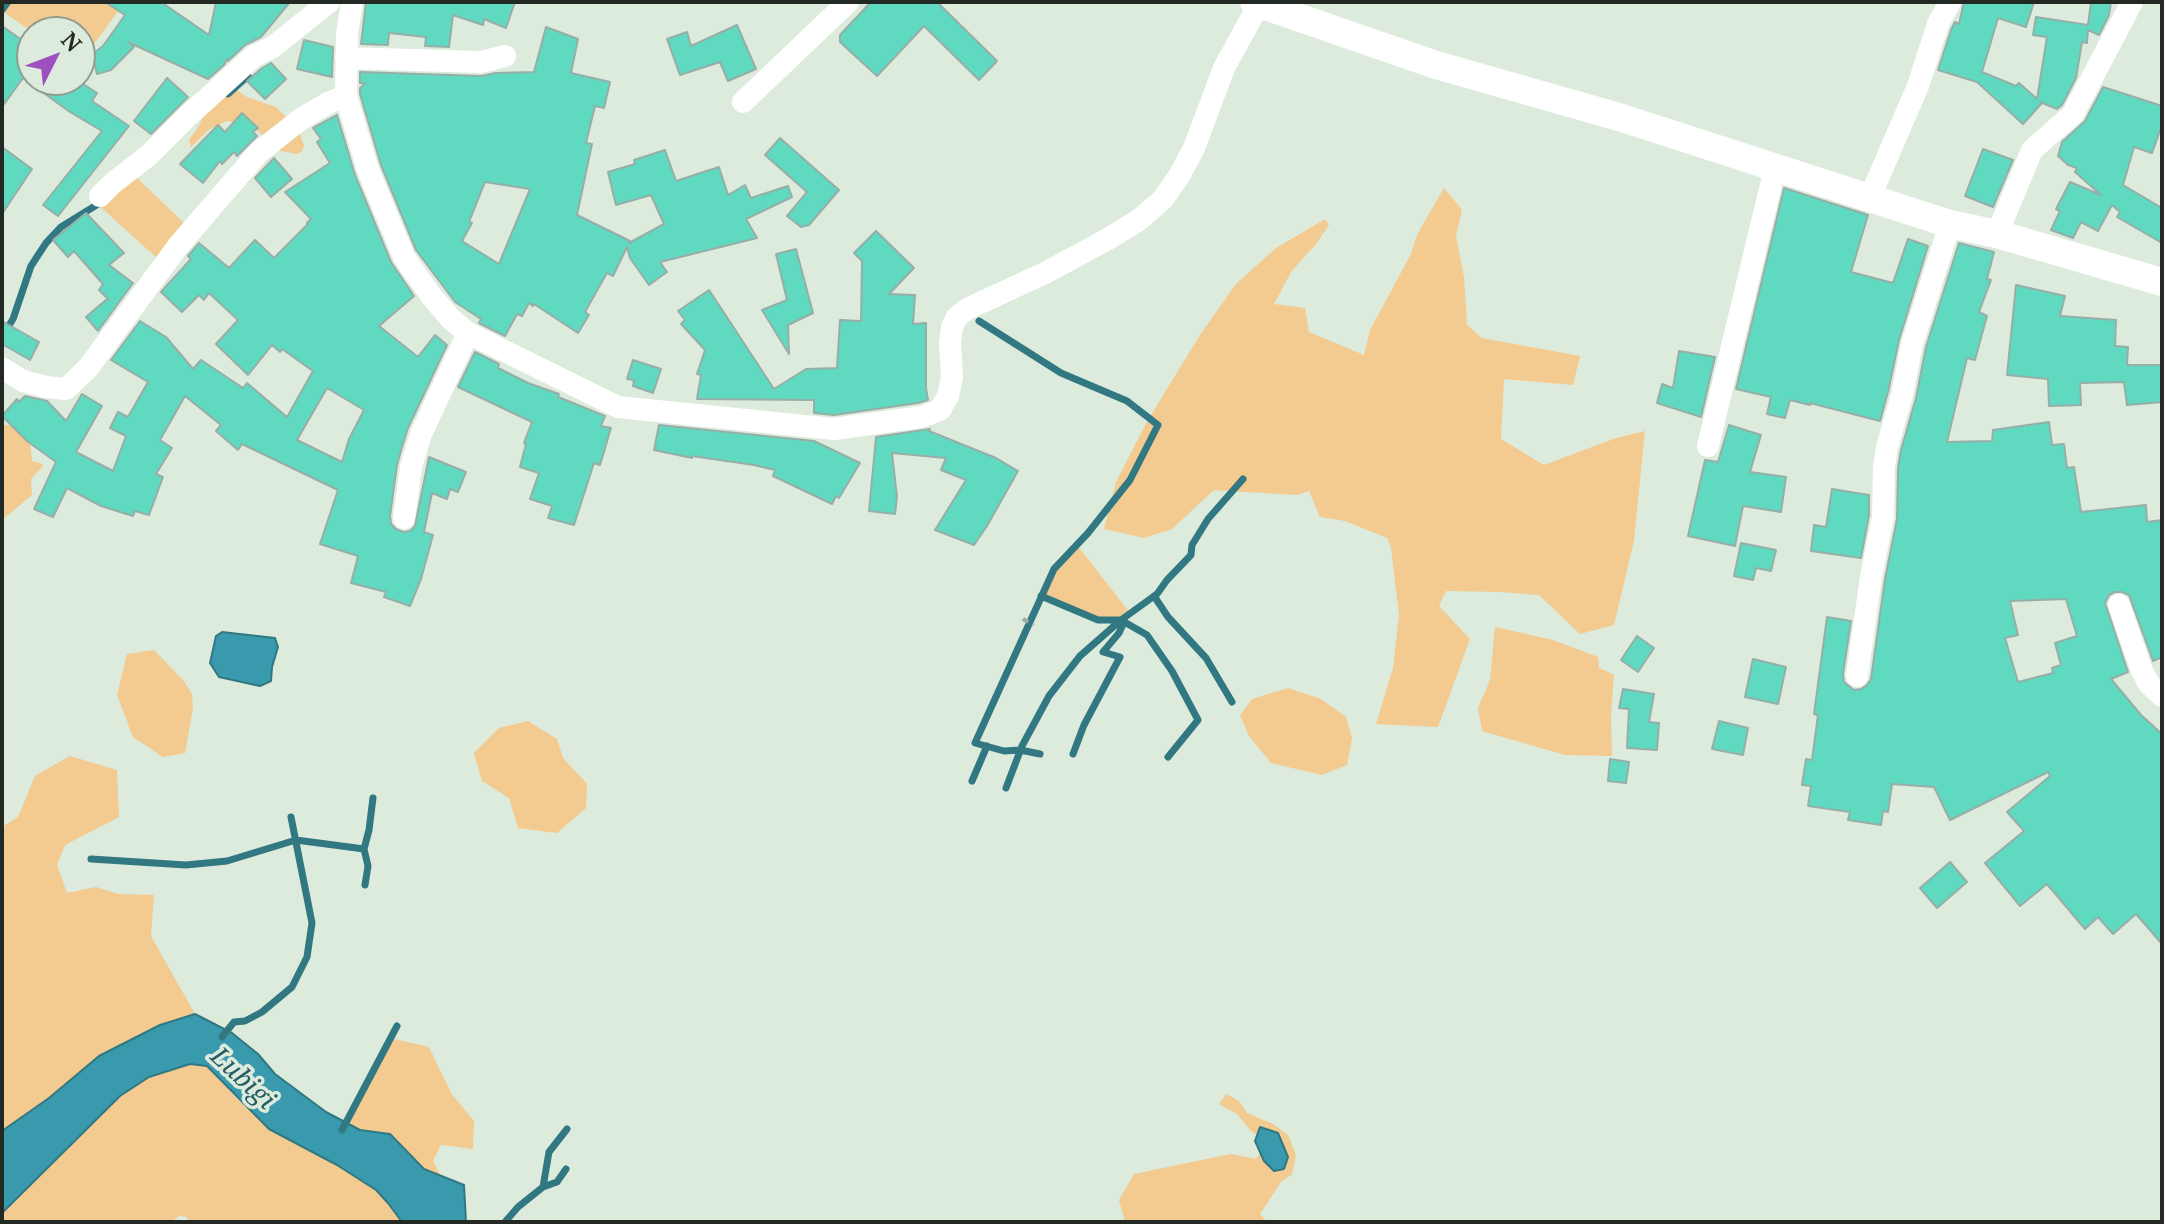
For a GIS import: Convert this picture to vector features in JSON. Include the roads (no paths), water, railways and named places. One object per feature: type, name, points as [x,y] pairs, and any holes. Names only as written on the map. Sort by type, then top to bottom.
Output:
[{"type":"street","points":[[100,196],[149,155],[254,56],[273,47],[329,2]]},
{"type":"street","points":[[352,2],[347,34],[346,96],[368,170],[404,257],[432,297],[468,333],[618,407],[834,429],[921,417],[940,410],[948,396],[952,377],[950,343],[957,317],[967,309],[1045,273],[1108,239],[1139,220],[1163,199],[1194,148],[1224,68],[1257,3],[1436,65],[1619,117],[1950,224],[1997,234],[2162,282]]},
{"type":"street","points":[[743,102],[848,2]]},
{"type":"street","points":[[1870,197],[1918,86],[1938,24],[1950,2]]},
{"type":"street","points":[[1997,234],[2032,150],[2073,114],[2132,2]]},
{"type":"street","points":[[346,58],[481,62],[505,56]]},
{"type":"street","points":[[2,368],[23,381],[66,389],[88,368],[178,246],[259,152],[301,119],[346,96]]},
{"type":"street","points":[[1708,446],[1775,168]]},
{"type":"street","points":[[1857,676],[1883,517],[1887,447],[1912,344],[1950,224]]},
{"type":"street","points":[[404,518],[411,467],[421,434],[468,333]]},
{"type":"street","points":[[2119,605],[2142,671],[2149,684],[2162,696]]},
{"type":"water","points":[[222,632],[275,638],[278,647],[271,681],[260,686],[219,677],[210,663],[216,636]]},
{"type":"water","name":"Lubigi","points":[[195,1014],[232,1033],[258,1054],[275,1074],[326,1112],[360,1130],[390,1134],[424,1169],[464,1185],[466,1222],[402,1222],[376,1190],[337,1165],[269,1129],[207,1066],[190,1064],[149,1077],[120,1096],[2,1213],[2,1131],[49,1098],[99,1056],[160,1025]]},
{"type":"water","points":[[1260,1127],[1278,1133],[1288,1157],[1284,1169],[1274,1171],[1264,1161],[1255,1141]]},
{"type":"waterway","points":[[2,10],[8,2]]},
{"type":"waterway","points":[[228,94],[248,76]]},
{"type":"waterway","points":[[2,337],[13,319],[31,266],[46,243],[61,227],[103,201]]},
{"type":"waterway","points":[[979,321],[1061,373],[1127,401],[1158,425],[1130,480],[1088,533],[1054,569],[975,743],[1004,751],[1040,754]]},
{"type":"waterway","points":[[1006,788],[1022,746],[1049,696],[1080,656],[1157,594],[1191,555],[1192,545],[1208,519],[1243,479]]},
{"type":"waterway","points":[[1041,596],[1098,620],[1121,620],[1147,635],[1172,671],[1198,720],[1168,757]]},
{"type":"waterway","points":[[1154,596],[1168,617],[1206,658],[1232,702]]},
{"type":"waterway","points":[[1073,754],[1084,725],[1120,657],[1103,652],[1124,622]]},
{"type":"waterway","points":[[972,781],[987,746]]},
{"type":"waterway","points":[[364,849],[373,798]]},
{"type":"waterway","name":"Lubigi","points":[[222,1037],[234,1022],[245,1021],[262,1012],[292,987],[307,957],[312,923],[291,817]]},
{"type":"waterway","points":[[91,859],[186,865],[227,861],[296,840],[364,849],[368,866],[365,885]]},
{"type":"waterway","points":[[342,1130],[397,1026]]},
{"type":"waterway","points":[[505,1222],[543,1187],[549,1152],[567,1129]]},
{"type":"waterway","points":[[543,1187],[557,1182],[566,1169]]}]
